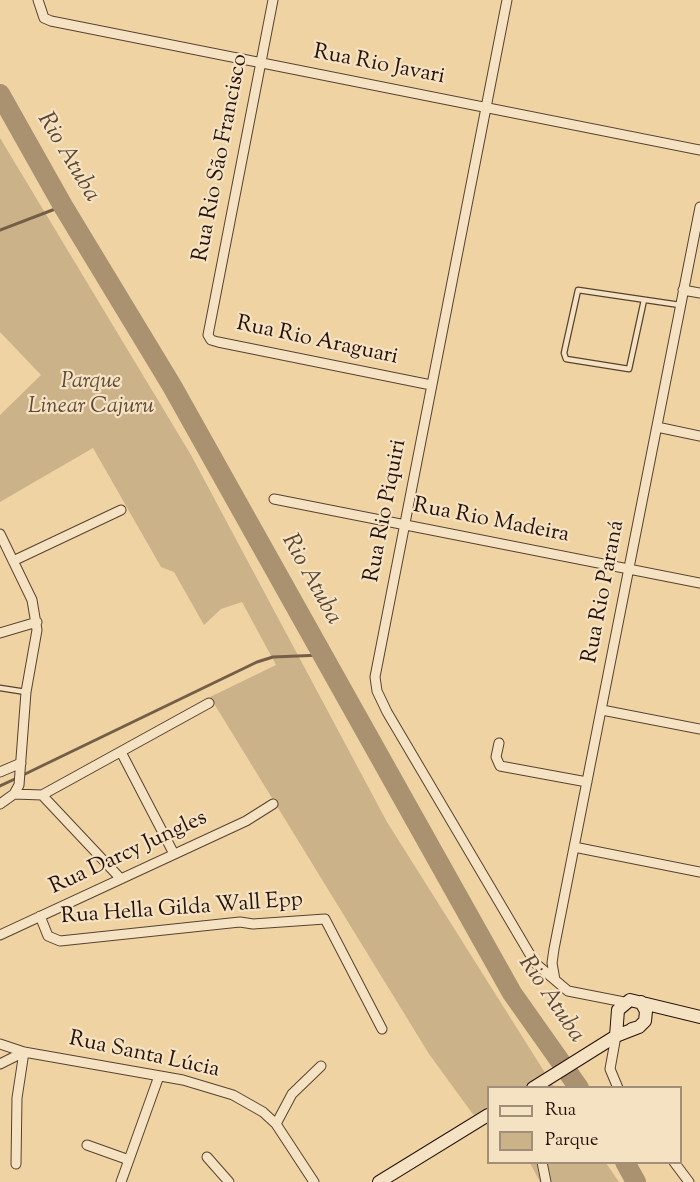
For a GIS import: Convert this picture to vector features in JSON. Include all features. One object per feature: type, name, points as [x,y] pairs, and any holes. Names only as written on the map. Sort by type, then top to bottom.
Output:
[{"type":"street","name":"Rua Rio Javari","points":[[39,0],[44,18],[51,21],[700,150]]},
{"type":"street","name":"Rua Rio São Francisco","points":[[210,324],[273,0]]},
{"type":"street","name":"Rua Rio Piquiri","points":[[507,0],[375,677],[387,712],[535,963],[568,991],[624,1002]]},
{"type":"street","name":"Rua Rio Paraná","points":[[559,984],[553,974],[552,963],[700,207]]},
{"type":"street","points":[[683,290],[700,294]]},
{"type":"street","name":"Rua Rio Araguari","points":[[210,324],[208,335],[211,340],[218,342],[431,385]]},
{"type":"street","points":[[657,427],[700,436]]},
{"type":"street","name":"Rua Rio Madeira","points":[[274,500],[700,583]]},
{"type":"street","points":[[13,561],[121,510]]},
{"type":"street","points":[[0,534],[32,600],[37,622],[35,653],[26,692],[21,763],[16,790],[0,804]]},
{"type":"street","points":[[0,633],[37,622]]},
{"type":"street","points":[[42,795],[209,703]]},
{"type":"street","points":[[602,710],[700,729]]},
{"type":"street","points":[[499,743],[496,757],[500,766],[587,782]]},
{"type":"street","points":[[121,752],[174,854]]},
{"type":"street","points":[[0,772],[21,763]]},
{"type":"street","points":[[16,790],[42,795],[121,879]]},
{"type":"street","name":"Rua Darcy Jungles","points":[[0,935],[246,821],[273,804]]},
{"type":"street","points":[[574,847],[700,872]]},
{"type":"street","name":"Rua Hella Gilda Wall Epp","points":[[40,916],[48,936],[60,941],[240,922],[253,924],[325,918],[382,1029]]},
{"type":"street","points":[[617,1086],[610,1069],[617,1015],[624,1002],[630,1000],[641,1002],[676,1013],[700,1017]]},
{"type":"street","points":[[617,1015],[622,1025],[633,1029],[642,1024],[646,1011],[641,1002]]},
{"type":"street","points":[[535,1086],[616,1036],[642,1024],[676,1013]]},
{"type":"street","name":"Rua Santa Lúcia","points":[[0,1044],[24,1052],[201,1084],[233,1095],[263,1112],[276,1124],[314,1182]]},
{"type":"street","points":[[0,1064],[24,1052]]},
{"type":"street","points":[[16,1164],[17,1098],[24,1052]]},
{"type":"street","points":[[276,1124],[292,1094],[321,1066]]},
{"type":"street","points":[[121,1182],[159,1076]]},
{"type":"street","points":[[380,1182],[487,1116]]},
{"type":"street","points":[[87,1145],[129,1160]]},
{"type":"street","points":[[207,1157],[229,1182]]},
{"type":"street","points":[[542,1164],[546,1182]]},
{"type":"street","points":[[676,1164],[689,1182]]},
{"type":"lane","points":[[644,300],[629,369],[566,359],[564,353],[578,290],[680,305]]},
{"type":"lane","points":[[0,688],[26,692]]},
{"type":"green space","name":"Parque Linear Cajuru","points":[[0,138],[191,455],[387,822],[553,1086],[487,1086],[487,1123],[472,1113],[429,1054],[210,697],[276,665],[242,602],[221,609],[204,625],[174,572],[161,567],[93,448],[0,502],[0,415],[41,375],[0,332]]},
{"type":"green space","points":[[531,1164],[607,1164],[619,1182],[540,1182]]},
{"type":"waterway","name":"Rio Atuba","points":[[0,94],[63,206],[172,386],[512,993],[578,1086]]},
{"type":"waterway","points":[[0,230],[63,206]]},
{"type":"waterway","points":[[23,775],[257,662],[273,657],[322,655]]},
{"type":"waterway","points":[[0,786],[17,778]]},
{"type":"waterway","name":"Rio Atuba","points":[[626,1164],[636,1182]]}]
